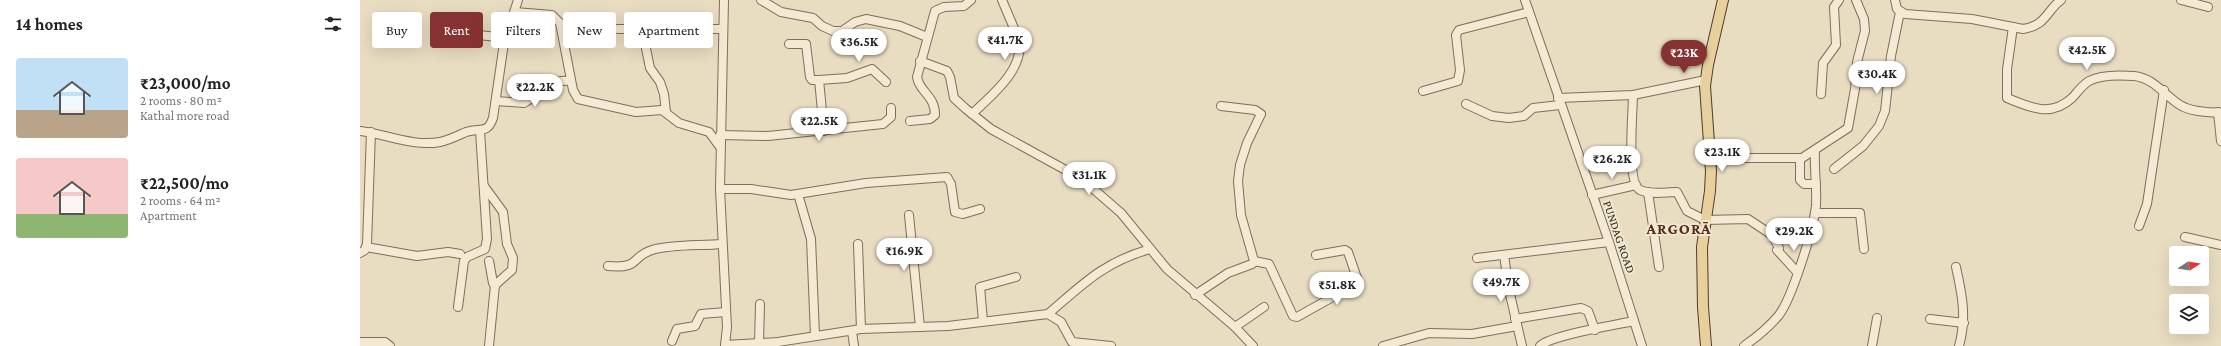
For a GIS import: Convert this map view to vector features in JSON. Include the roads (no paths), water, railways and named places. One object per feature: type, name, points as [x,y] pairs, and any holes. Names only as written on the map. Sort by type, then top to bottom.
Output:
[{"type":"main road","points":[[1706,346],[1702,275],[1705,220],[1710,191],[1710,158],[1706,80],[1723,0]]},
{"type":"street","points":[[515,12],[518,0]]},
{"type":"street","points":[[724,0],[724,79],[720,135],[720,189],[726,312],[725,345],[759,343],[779,344],[815,335],[861,330],[920,327],[1048,314],[1105,267],[1130,255],[1150,249]]},
{"type":"street","points":[[761,0],[781,12],[813,18],[822,26],[833,31],[842,32],[855,22],[866,19],[900,26],[927,37]]},
{"type":"street","points":[[910,122],[930,119],[935,115],[931,97],[917,80],[920,61],[927,37],[938,8],[964,6],[972,0]]},
{"type":"street","points":[[972,114],[1011,73],[1016,62],[1019,40],[1002,0]]},
{"type":"street","name":"PUNDAG ROAD","points":[[1525,0],[1609,242],[1642,346]]},
{"type":"street","points":[[1821,94],[1824,63],[1836,45],[1834,7],[1839,0]]},
{"type":"street","points":[[1710,158],[1800,158],[1844,132],[1848,128],[1851,120],[1857,62],[1865,27],[1864,19],[1856,0]]},
{"type":"street","points":[[1834,169],[1863,146],[1879,126],[1885,110],[1891,56],[1900,12],[1894,0]]},
{"type":"street","points":[[1900,12],[1905,14],[1972,19],[2002,23],[2023,29],[2036,25],[2045,19],[2061,0]]},
{"type":"street","points":[[2181,0],[2208,7]]},
{"type":"street","points":[[1423,91],[1454,83],[1459,78],[1456,35],[1459,30],[1529,12]]},
{"type":"street","points":[[555,17],[560,23],[571,80],[575,96],[578,99],[636,112],[655,110],[666,112],[679,123],[709,132],[720,147]]},
{"type":"street","points":[[2013,27],[2007,69],[2007,98],[2032,109],[2056,108],[2072,98],[2088,82],[2096,78],[2135,76],[2164,90],[2180,105],[2188,108],[2219,112],[2221,141]]},
{"type":"street","points":[[618,29],[624,29]]},
{"type":"street","points":[[713,29],[723,29]]},
{"type":"street","points":[[789,44],[806,44],[810,77],[812,80],[848,78],[872,69],[886,82]]},
{"type":"street","points":[[360,130],[419,144],[439,142],[466,132],[480,131],[490,126],[496,101],[504,48]]},
{"type":"street","points":[[646,48],[650,68],[660,82],[664,94],[666,112]]},
{"type":"street","points":[[920,61],[946,71],[950,77],[954,98],[972,114],[998,132],[1088,183],[1121,213],[1167,269],[1195,295],[1235,327],[1252,346]]},
{"type":"street","points":[[496,101],[524,102],[545,85],[554,81],[571,80]]},
{"type":"street","points":[[819,80],[824,131]]},
{"type":"street","points":[[1466,104],[1492,116],[1509,118],[1524,116],[1532,108],[1559,101],[1633,95],[1706,80]]},
{"type":"street","points":[[2139,226],[2147,204],[2164,90]]},
{"type":"street","points":[[1633,95],[1631,142],[1636,185],[1639,189],[1648,192],[1677,192],[1685,209],[1705,220],[1748,219],[1772,235],[1778,249],[1797,272]]},
{"type":"street","points":[[1221,106],[1255,110],[1261,114],[1245,150],[1240,165],[1238,181],[1241,215],[1254,261]]},
{"type":"street","points":[[720,135],[768,136],[883,124],[891,117],[891,108]]},
{"type":"street","points":[[458,307],[464,261],[467,257],[485,249],[486,245],[480,131]]},
{"type":"street","points":[[371,132],[363,250],[417,256],[448,252],[460,254]]},
{"type":"street","points":[[1744,346],[1766,329],[1779,315],[1786,304],[1810,237],[1814,213],[1816,184],[1814,166],[1815,150]]},
{"type":"street","points":[[1800,158],[1800,180],[1804,184],[1816,184]]},
{"type":"street","points":[[720,189],[751,189],[798,194],[854,184],[948,177],[951,184],[955,212],[963,214],[980,209]]},
{"type":"street","points":[[1592,195],[1636,185]]},
{"type":"street","points":[[484,186],[503,212],[507,244],[514,258],[512,270],[495,286]]},
{"type":"street","points":[[1648,192],[1659,267]]},
{"type":"street","points":[[798,194],[811,239],[815,335]]},
{"type":"street","points":[[1814,213],[1860,213],[1864,249]]},
{"type":"street","points":[[909,215],[920,327]]},
{"type":"street","points":[[2185,237],[2221,245]]},
{"type":"street","points":[[1477,258],[1609,242]]},
{"type":"street","points":[[608,266],[627,267],[645,254],[659,249],[722,244]]},
{"type":"street","points":[[858,244],[861,330]]},
{"type":"street","points":[[1254,261],[1268,263],[1290,311],[1293,316],[1297,317],[1356,284],[1358,281],[1348,252],[1345,250],[1316,255]]},
{"type":"street","points":[[1504,255],[1516,323],[1522,346]]},
{"type":"street","points":[[489,261],[493,283],[495,286],[489,346]]},
{"type":"street","points":[[1195,295],[1228,273],[1252,264],[1254,261]]},
{"type":"street","points":[[1956,267],[1964,299],[1964,323],[1959,346]]},
{"type":"street","points":[[983,321],[980,287],[1016,277]]},
{"type":"street","points":[[759,343],[760,304]]},
{"type":"street","points":[[1235,327],[1264,307]]},
{"type":"street","points":[[1383,346],[1429,333],[1472,334],[1581,308],[1589,313],[1595,330]]},
{"type":"street","points":[[672,341],[677,329],[695,326],[701,314],[726,312]]},
{"type":"street","points":[[1048,314],[1061,322],[1072,342],[1111,346]]},
{"type":"street","points":[[1872,346],[1878,318]]},
{"type":"street","points":[[1930,319],[1964,323]]},
{"type":"street","points":[[1540,346],[1548,341],[1634,321]]},
{"type":"street","points":[[852,331],[854,346]]},
{"type":"street","points":[[490,337],[494,346]]},
{"type":"street","points":[[360,342],[385,342],[390,346]]},
{"type":"district","name":"ARGORĀ","points":[[1679,228]]}]
